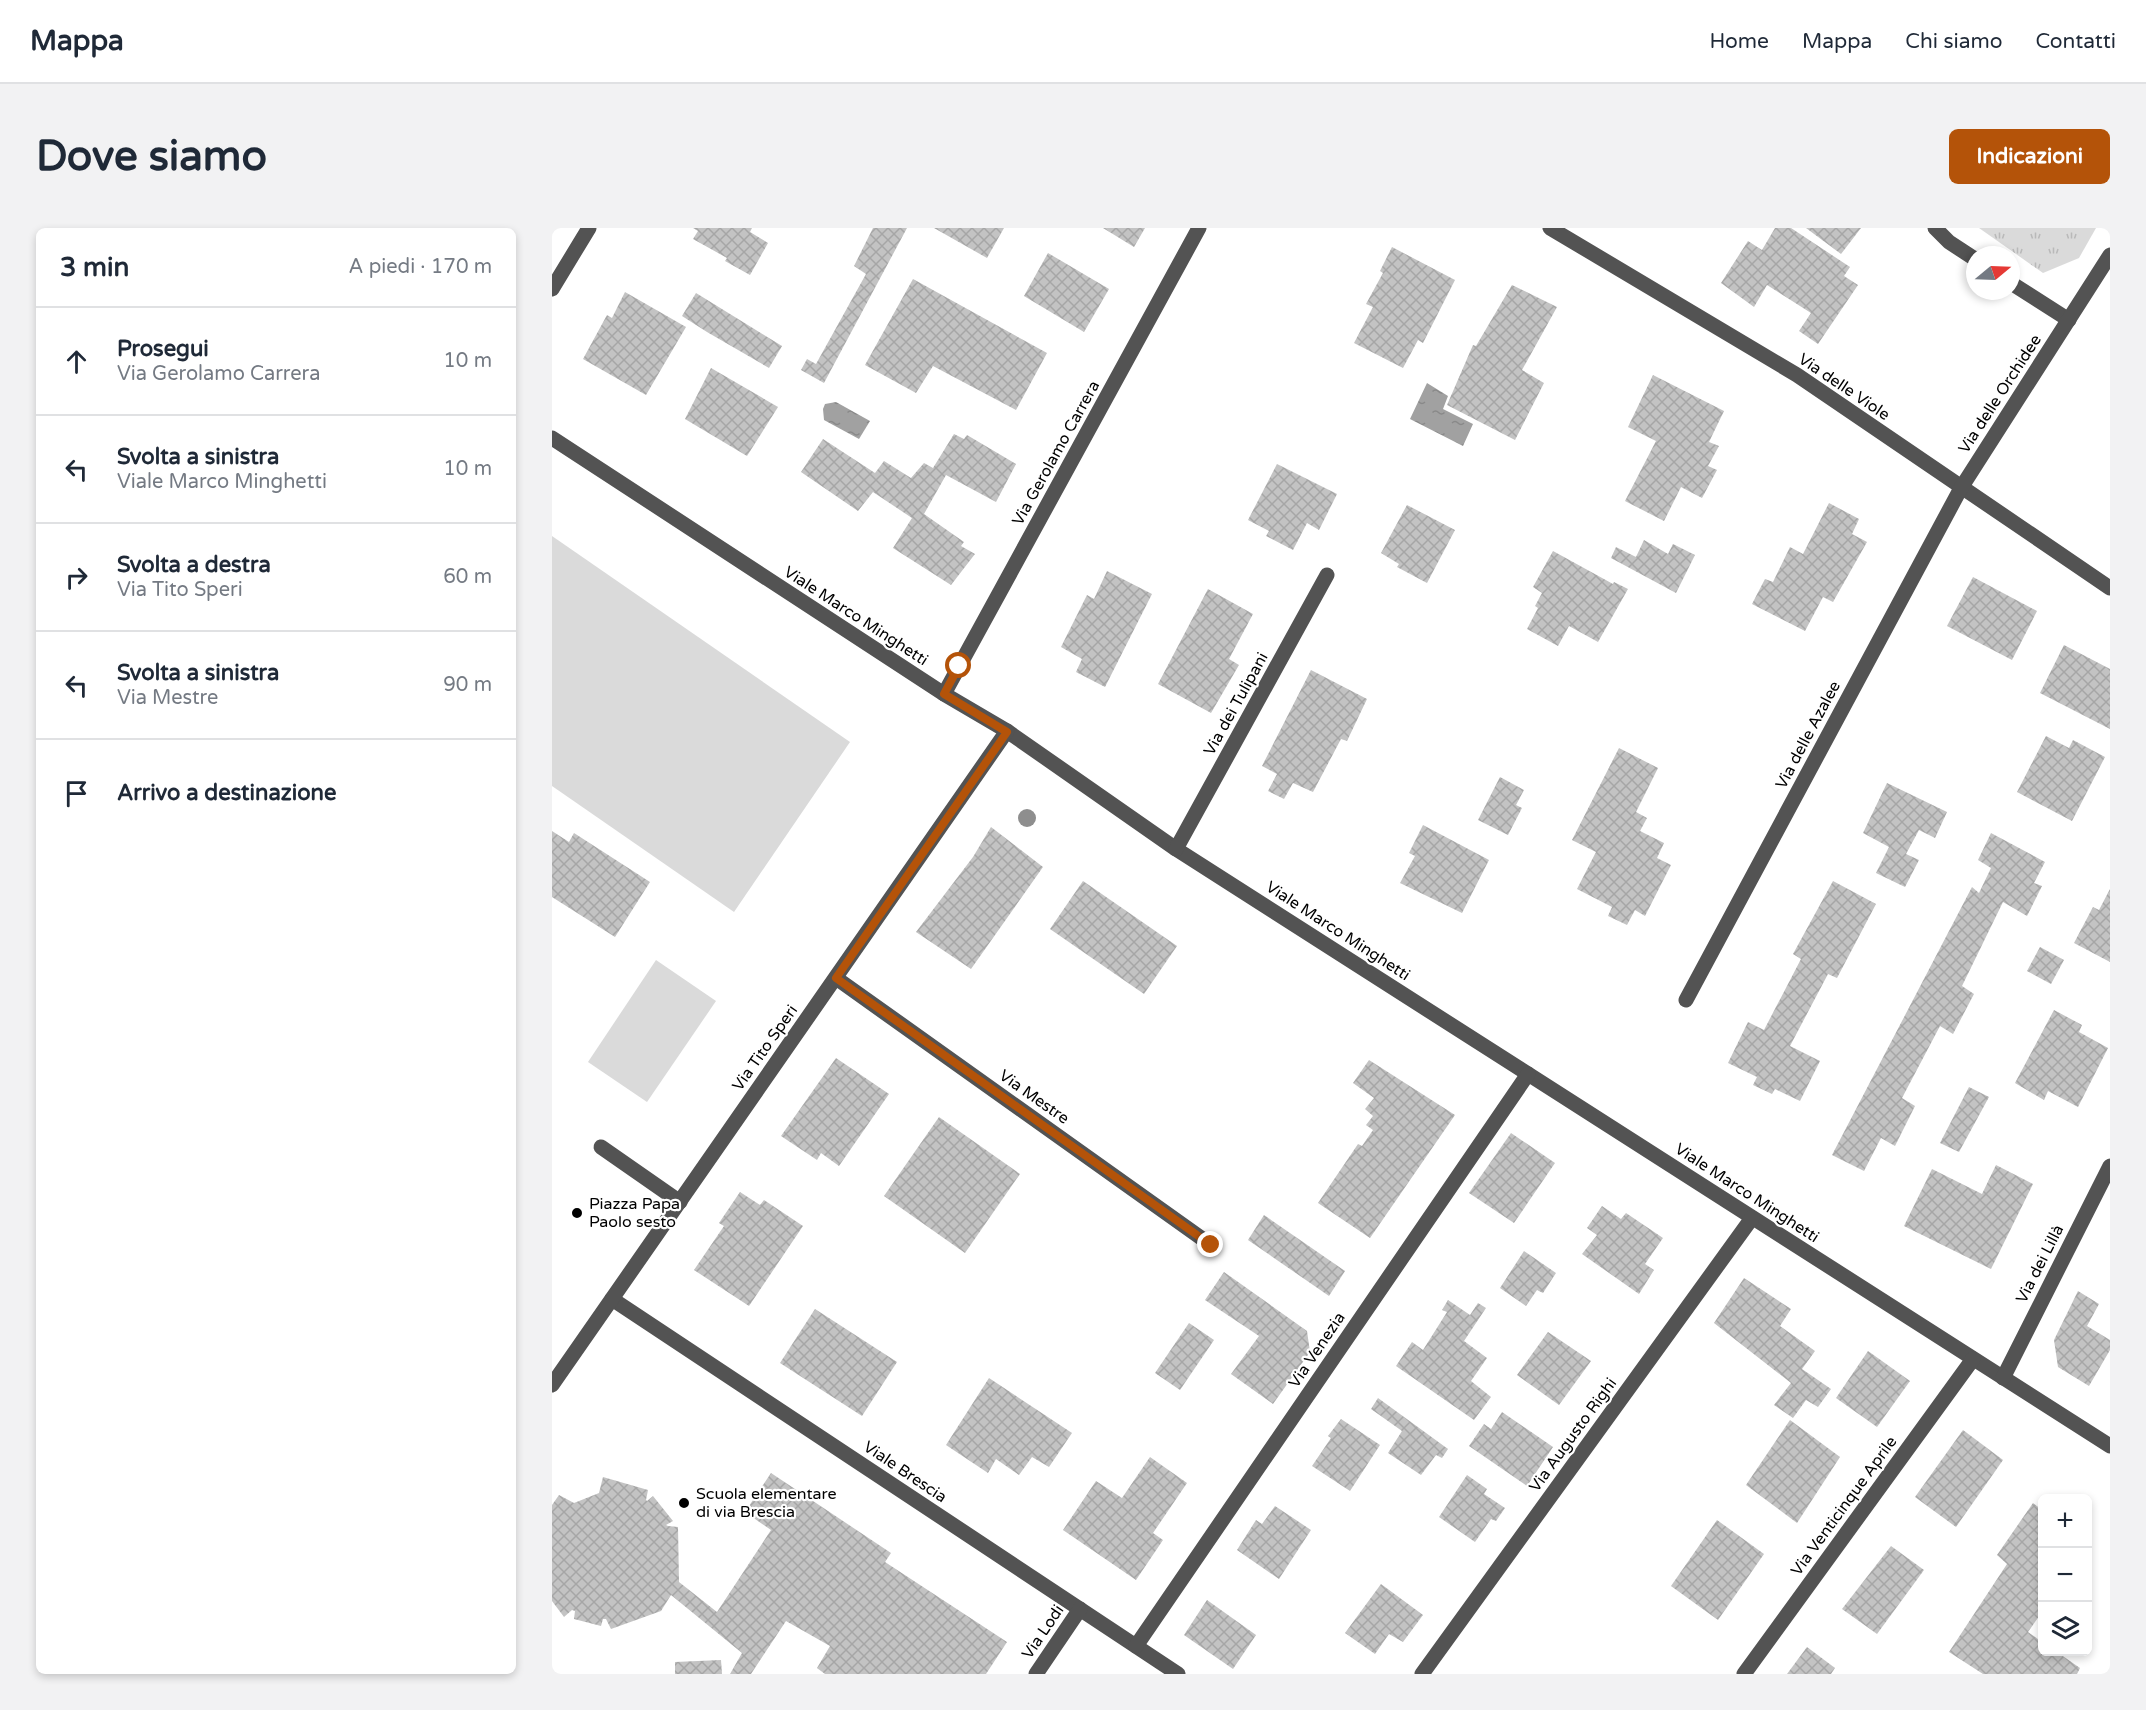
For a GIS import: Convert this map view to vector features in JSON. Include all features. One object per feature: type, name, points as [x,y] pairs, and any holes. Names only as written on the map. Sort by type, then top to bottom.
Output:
[{"type":"street","points":[[552,289],[589,228]]},
{"type":"street","name":"Via Gerolamo Carrera","points":[[944,694],[1199,228]]},
{"type":"street","name":"Via delle Viole","points":[[1550,228],[1797,375],[2110,588]]},
{"type":"street","points":[[1935,228],[1949,242],[1966,253]]},
{"type":"street","name":"Via delle Orchidee","points":[[1961,488],[2110,255]]},
{"type":"street","points":[[2020,289],[2069,320]]},
{"type":"street","name":"Viale Marco Minghetti","points":[[552,438],[944,694],[1007,732],[1176,849],[2110,1446]]},
{"type":"street","name":"Via delle Azalee","points":[[1686,1000],[1961,488]]},
{"type":"street","name":"Via dei Tulipani","points":[[1176,849],[1327,575]]},
{"type":"street","name":"Via Tito Speri","points":[[552,1385],[1007,732]]},
{"type":"street","name":"Via Mestre","points":[[836,978],[1211,1245]]},
{"type":"street","name":"Via Venezia","points":[[1136,1646],[1528,1074]]},
{"type":"street","points":[[601,1147],[680,1202]]},
{"type":"street","name":"Via dei Lillà","points":[[2003,1377],[2110,1166]]},
{"type":"street","name":"Via Augusto Righi","points":[[1422,1674],[1752,1218]]},
{"type":"street","name":"Viale Brescia","points":[[612,1299],[1178,1674]]},
{"type":"street","name":"Via Venticinque Aprile","points":[[1744,1674],[1973,1359]]},
{"type":"street","name":"Via Lodi","points":[[1036,1674],[1080,1609]]},
{"type":"green space","points":[[1979,228],[2096,228],[2079,258],[2043,273],[2020,257],[2020,246],[2005,246]]},
{"type":"green space","points":[[552,536],[850,742],[734,912],[552,786]]},
{"type":"green space","points":[[656,960],[716,1001],[647,1102],[588,1062]]},
{"type":"water","points":[[1427,383],[1448,396],[1443,409],[1473,424],[1463,446],[1410,419]]},
{"type":"water","points":[[836,402],[870,421],[859,439],[824,420],[825,404]]},
{"type":"building","points":[[693,228],[752,228],[750,232],[768,243],[750,275],[725,261],[727,258],[693,239],[698,231]]},
{"type":"building","points":[[873,228],[907,228],[824,383],[801,370],[807,359],[816,364],[866,274],[854,266]]},
{"type":"building","points":[[934,228],[1004,228],[987,258]]},
{"type":"building","points":[[1103,228],[1145,228],[1134,247]]},
{"type":"building","points":[[1775,228],[1791,228],[1850,267],[1844,276],[1858,285],[1818,344],[1799,331],[1811,313],[1767,285],[1754,307],[1721,283],[1748,241],[1762,250]]},
{"type":"building","points":[[1806,228],[1861,228],[1841,254]]},
{"type":"building","points":[[1392,247],[1455,280],[1423,343],[1418,340],[1403,368],[1354,343],[1373,307],[1366,304],[1383,273],[1380,271]]},
{"type":"building","points":[[1048,253],[1109,289],[1084,332],[1024,296]]},
{"type":"building","points":[[913,279],[1047,353],[1016,410],[933,366],[916,393],[865,365]]},
{"type":"building","points":[[1512,285],[1557,307],[1522,370],[1544,383],[1515,440],[1447,405],[1473,345],[1476,346]]},
{"type":"building","points":[[625,292],[686,327],[646,395],[583,359],[607,315],[612,318]]},
{"type":"building","points":[[696,293],[782,346],[769,368],[682,316]]},
{"type":"building","points":[[711,368],[778,407],[747,456],[685,419]]},
{"type":"building","points":[[1653,375],[1724,411],[1709,442],[1719,446],[1708,466],[1717,470],[1702,498],[1681,487],[1664,521],[1625,501],[1656,441],[1628,427]]},
{"type":"building","points":[[954,434],[964,439],[967,435],[1016,464],[996,502],[946,475],[924,514],[964,542],[961,546],[975,554],[951,585],[893,548],[912,518],[873,492],[858,511],[801,472],[823,439],[875,473],[884,461],[911,478],[924,463],[933,468]]},
{"type":"building","points":[[1277,464],[1337,494],[1319,530],[1307,523],[1293,550],[1266,536],[1269,531],[1248,520]]},
{"type":"building","points":[[1829,503],[1859,519],[1852,534],[1867,542],[1833,602],[1823,597],[1805,631],[1752,604],[1765,579],[1773,582],[1790,547],[1803,554]]},
{"type":"building","points":[[1407,505],[1455,530],[1427,583],[1397,567],[1399,564],[1381,553]]},
{"type":"building","points":[[1644,540],[1668,554],[1673,544],[1695,555],[1676,593],[1611,558],[1616,547],[1636,557]]},
{"type":"building","points":[[1553,551],[1613,584],[1614,582],[1628,589],[1598,642],[1569,626],[1558,646],[1527,629],[1538,608],[1535,606],[1542,593],[1533,587]]},
{"type":"building","points":[[1107,571],[1152,594],[1105,687],[1076,672],[1082,659],[1061,647],[1087,595],[1094,599]]},
{"type":"building","points":[[1973,577],[2037,611],[2012,660],[1947,626]]},
{"type":"building","points":[[1208,589],[1253,614],[1229,659],[1239,665],[1211,713],[1158,684]]},
{"type":"building","points":[[2064,645],[2110,669],[2110,729],[2040,693]]},
{"type":"building","points":[[1311,670],[1367,699],[1347,741],[1341,739],[1313,792],[1293,783],[1284,799],[1268,791],[1277,774],[1262,766]]},
{"type":"building","points":[[2046,736],[2069,748],[2073,740],[2105,757],[2072,821],[2017,792]]},
{"type":"building","points":[[1619,748],[1658,768],[1636,812],[1647,818],[1640,831],[1664,843],[1657,858],[1671,865],[1645,916],[1635,910],[1627,925],[1608,916],[1612,907],[1577,889],[1596,852],[1572,840]]},
{"type":"building","points":[[1500,777],[1524,790],[1516,805],[1522,808],[1508,835],[1478,820]]},
{"type":"building","points":[[1887,783],[1947,812],[1935,838],[1919,830],[1906,854],[1919,860],[1905,887],[1876,873],[1889,847],[1863,833]]},
{"type":"building","points":[[1423,825],[1489,860],[1462,913],[1400,883],[1415,856],[1409,853]]},
{"type":"building","points":[[991,827],[1043,867],[971,969],[916,932],[973,857]]},
{"type":"building","points":[[552,831],[569,842],[574,833],[650,882],[615,937],[552,897]]},
{"type":"building","points":[[1991,833],[2045,862],[2034,883],[2042,886],[2027,916],[2003,902],[1962,986],[1974,994],[1953,1034],[1940,1026],[1902,1098],[1915,1106],[1895,1146],[1881,1138],[1864,1171],[1832,1155],[1972,887],[1979,893],[1991,868],[1978,860]]},
{"type":"building","points":[[1083,881],[1177,946],[1144,994],[1050,929]]},
{"type":"building","points":[[1833,881],[1876,904],[1837,978],[1828,974],[1790,1046],[1820,1061],[1800,1101],[1775,1089],[1772,1094],[1753,1085],[1757,1077],[1728,1063],[1748,1022],[1764,1030],[1801,959],[1793,954]]},
{"type":"building","points":[[2110,889],[2110,962],[2074,943],[2093,907],[2099,910]]},
{"type":"building","points":[[2040,947],[2064,960],[2051,984],[2027,971]]},
{"type":"building","points":[[2054,1010],[2082,1025],[2079,1032],[2108,1048],[2078,1107],[2048,1091],[2044,1100],[2015,1083]]},
{"type":"building","points":[[836,1058],[889,1094],[839,1166],[821,1153],[817,1160],[781,1136]]},
{"type":"building","points":[[1369,1060],[1455,1115],[1370,1238],[1318,1203],[1358,1144],[1362,1146],[1373,1130],[1366,1125],[1373,1116],[1365,1109],[1374,1098],[1353,1083]]},
{"type":"building","points":[[1969,1087],[1989,1097],[1959,1152],[1940,1143]]},
{"type":"building","points":[[939,1117],[1020,1174],[965,1253],[884,1196]]},
{"type":"building","points":[[1511,1133],[1555,1163],[1514,1223],[1469,1193]]},
{"type":"building","points":[[1996,1165],[2033,1184],[1991,1269],[1904,1226],[1932,1169],[1982,1194]]},
{"type":"building","points":[[740,1192],[760,1205],[764,1200],[803,1226],[749,1306],[694,1270],[724,1226],[719,1223]]},
{"type":"building","points":[[1602,1206],[1621,1219],[1626,1213],[1663,1238],[1645,1264],[1654,1270],[1639,1294],[1582,1254],[1597,1235],[1587,1228]]},
{"type":"building","points":[[1264,1215],[1345,1271],[1329,1296],[1248,1240]]},
{"type":"building","points":[[1524,1251],[1556,1273],[1543,1293],[1537,1290],[1526,1306],[1500,1288]]},
{"type":"building","points":[[1224,1272],[1307,1331],[1310,1352],[1273,1404],[1231,1374],[1259,1336],[1205,1300]]},
{"type":"building","points":[[1744,1278],[1791,1309],[1780,1326],[1815,1351],[1802,1369],[1831,1389],[1818,1407],[1806,1400],[1793,1418],[1774,1405],[1791,1383],[1714,1323]]},
{"type":"building","points":[[2078,1291],[2099,1304],[2087,1326],[2110,1340],[2110,1350],[2089,1386],[2058,1367],[2054,1340]]},
{"type":"building","points":[[1448,1300],[1470,1315],[1478,1303],[1486,1308],[1464,1341],[1487,1358],[1471,1381],[1491,1397],[1474,1420],[1396,1366],[1412,1342],[1423,1350],[1447,1312],[1442,1310]]},
{"type":"building","points":[[815,1309],[897,1362],[862,1416],[780,1363]]},
{"type":"building","points":[[1189,1323],[1214,1340],[1180,1390],[1155,1373]]},
{"type":"building","points":[[1548,1332],[1591,1361],[1559,1405],[1517,1375]]},
{"type":"building","points":[[1868,1351],[1910,1381],[1877,1427],[1836,1398]]},
{"type":"building","points":[[989,1378],[1072,1433],[1049,1467],[1032,1457],[1019,1475],[996,1459],[988,1473],[946,1445]]},
{"type":"building","points":[[1378,1398],[1448,1449],[1442,1458],[1436,1455],[1421,1475],[1388,1453],[1402,1431],[1371,1409]]},
{"type":"building","points":[[1502,1412],[1553,1447],[1527,1486],[1469,1446],[1484,1424],[1491,1429]]},
{"type":"building","points":[[1341,1419],[1380,1445],[1350,1491],[1312,1466],[1331,1438],[1328,1436]]},
{"type":"building","points":[[1790,1420],[1840,1457],[1797,1523],[1746,1485]]},
{"type":"building","points":[[1963,1430],[2003,1460],[1956,1527],[1915,1497]]},
{"type":"building","points":[[1150,1457],[1187,1483],[1153,1533],[1163,1540],[1136,1580],[1063,1530],[1096,1481],[1122,1498]]},
{"type":"building","points":[[771,1473],[891,1553],[885,1562],[1007,1642],[986,1674],[825,1674],[817,1668],[830,1646],[786,1621],[751,1674],[730,1674],[742,1653],[671,1595],[661,1611],[611,1629],[606,1619],[603,1619],[601,1626],[574,1619],[575,1611],[572,1610],[564,1617],[552,1601],[552,1505],[559,1495],[574,1503],[599,1493],[603,1477],[648,1490],[646,1500],[653,1496],[673,1521],[666,1525],[678,1527],[679,1582],[717,1612],[771,1530],[745,1512]]},
{"type":"building","points":[[1467,1475],[1487,1489],[1484,1494],[1505,1508],[1496,1521],[1491,1519],[1475,1542],[1439,1517]]},
{"type":"building","points":[[2033,1503],[2038,1507],[2038,1618],[2028,1632],[2038,1639],[2038,1656],[2063,1656],[2080,1668],[2077,1674],[1983,1674],[1949,1652],[2007,1564],[1997,1555]]},
{"type":"building","points":[[1275,1506],[1311,1530],[1279,1579],[1237,1550],[1256,1520],[1262,1524]]},
{"type":"building","points":[[1717,1520],[1764,1554],[1718,1620],[1671,1586]]},
{"type":"building","points":[[1891,1546],[1924,1570],[1877,1634],[1842,1609]]},
{"type":"building","points":[[1381,1584],[1423,1615],[1403,1642],[1389,1634],[1375,1654],[1345,1633]]},
{"type":"building","points":[[1207,1600],[1256,1635],[1233,1669],[1184,1635]]},
{"type":"building","points":[[1807,1647],[1835,1668],[1831,1674],[1787,1674]]},
{"type":"building","points":[[721,1660],[722,1674],[675,1674],[675,1662]]},
{"type":"place","name":"Piazza Papa Paolo sesto","points":[[577,1213]]},
{"type":"place","name":"Scuola elementare di via Brescia","points":[[684,1503]]},
{"type":"route","points":[[959,666],[944,694],[1007,732],[836,978],[1211,1245]]}]
